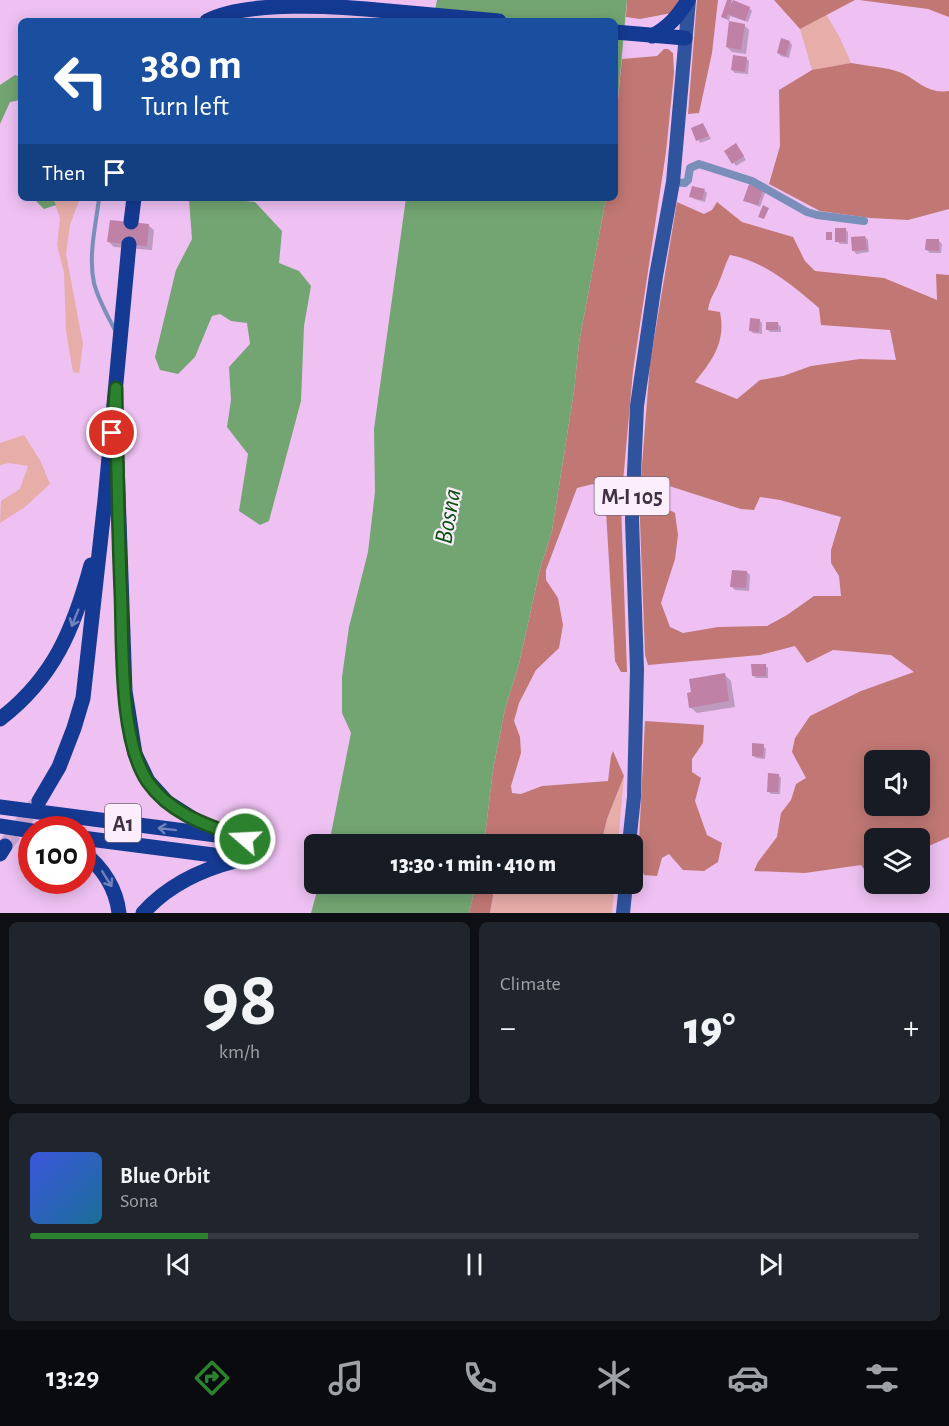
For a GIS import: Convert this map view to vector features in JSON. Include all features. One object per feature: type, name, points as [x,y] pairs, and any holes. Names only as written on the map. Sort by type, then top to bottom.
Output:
[{"type":"highway","points":[[652,36],[665,28],[689,0]]},
{"type":"highway","points":[[211,18],[237,7],[260,3],[340,6],[467,18]]},
{"type":"highway","points":[[618,32],[685,38]]},
{"type":"highway","points":[[131,222],[134,201]]},
{"type":"highway","points":[[39,801],[59,767],[83,698],[105,500],[129,244]]},
{"type":"highway","name":"A1","points":[[0,807],[245,839],[200,823],[167,802],[148,781],[135,754],[125,691],[116,388]]},
{"type":"highway","points":[[0,719],[19,705],[44,677],[64,645],[81,603],[105,500]]},
{"type":"highway","points":[[0,826],[18,829]]},
{"type":"highway","name":"A1","points":[[96,840],[244,859],[214,867],[180,882],[159,897],[143,913]]},
{"type":"highway","points":[[96,863],[114,891],[118,913]]},
{"type":"main road","name":"M-I 105","points":[[630,834],[634,797],[637,670],[632,519],[635,442],[645,346],[673,182],[689,0]]},
{"type":"main road","points":[[623,913],[625,894]]},
{"type":"street","points":[[673,182],[685,183],[688,180],[690,168],[699,164],[752,181],[807,212],[864,221]]},
{"type":"lane","points":[[99,201],[92,267],[95,284],[121,342]]},
{"type":"shaded area","points":[[627,0],[679,0],[677,12],[640,19],[626,17]]},
{"type":"shaded area","points":[[697,0],[718,0],[712,53],[699,113],[688,114]]},
{"type":"shaded area","points":[[774,0],[855,0],[800,29]]},
{"type":"shaded area","points":[[859,0],[949,0],[949,17],[928,9]]},
{"type":"shaded area","points":[[826,14],[851,63],[812,70],[800,29]]},
{"type":"shaded area","points":[[664,49],[668,49],[673,53],[674,73],[666,152],[633,371],[621,504],[627,672],[621,672],[615,661],[605,495],[593,484],[577,488],[546,570],[546,580],[558,598],[563,625],[559,648],[536,670],[519,703],[514,721],[520,737],[521,753],[511,786],[512,793],[521,794],[542,786],[608,781],[613,751],[624,776],[603,834],[485,834],[493,770],[505,709],[519,664],[540,569],[552,531],[574,391],[579,343],[605,201],[618,201],[618,99],[622,59],[657,56]]},
{"type":"shaded area","points":[[851,63],[896,71],[929,89],[949,91],[949,209],[908,220],[870,218],[820,211],[769,184],[780,146],[779,90],[812,70]]},
{"type":"shaded area","points":[[54,201],[79,201],[70,225],[66,254],[83,344],[79,373],[73,372],[66,331],[64,273],[57,245],[60,218]]},
{"type":"shaded area","points":[[677,202],[704,214],[712,210],[717,202],[742,222],[793,237],[805,261],[815,271],[884,278],[937,300],[936,274],[949,275],[949,837],[930,846],[930,828],[864,828],[864,869],[861,865],[805,873],[754,871],[777,837],[781,813],[791,800],[796,784],[806,778],[792,752],[795,738],[810,716],[861,691],[914,672],[891,655],[833,650],[807,663],[795,646],[760,655],[648,665],[645,655],[639,495],[675,513],[678,535],[675,559],[661,603],[670,627],[683,633],[718,627],[767,626],[814,596],[841,596],[839,576],[831,563],[831,550],[841,517],[780,500],[760,497],[754,510],[741,509],[641,477],[650,363]],"holes":[[[730,255],[743,258],[788,283],[819,308],[821,325],[890,330],[896,360],[860,359],[811,366],[783,376],[760,380],[737,399],[695,382],[712,358],[721,332],[720,312],[708,310],[711,298]]]},
{"type":"shaded area","points":[[24,435],[40,460],[50,484],[25,507],[0,523],[1,501],[20,489],[28,466],[9,463],[0,465],[0,443]]},
{"type":"shaded area","points":[[645,721],[704,725],[703,743],[692,759],[692,772],[701,778],[695,801],[707,835],[722,843],[718,862],[704,871],[683,870],[669,854],[662,858],[657,876],[644,875],[643,834],[639,834]]},
{"type":"shaded area","points":[[624,776],[619,834],[603,834]]},
{"type":"shaded area","points":[[474,894],[493,894],[490,913],[469,913]]},
{"type":"shaded area","points":[[493,894],[614,894],[612,913],[490,913]]},
{"type":"water","points":[[437,0],[627,0],[618,97],[618,18],[434,18]]},
{"type":"water","points":[[15,75],[18,76],[18,101],[10,102],[0,124],[0,85]]},
{"type":"water","points":[[36,201],[54,201],[56,205],[44,209]]},
{"type":"water","points":[[189,201],[255,202],[282,231],[279,263],[299,271],[311,286],[304,326],[301,401],[269,521],[260,525],[239,511],[248,454],[227,427],[231,400],[229,367],[250,344],[247,323],[231,321],[220,314],[212,316],[195,357],[178,374],[160,370],[155,357],[176,270],[192,239]]},
{"type":"water","name":"Bosna","points":[[406,201],[605,201],[579,343],[574,391],[552,531],[540,569],[519,664],[505,709],[493,770],[485,834],[331,834],[351,733],[342,713],[342,677],[349,627],[368,552],[375,492],[374,429]]},
{"type":"water","points":[[316,894],[474,894],[469,913],[311,913]]},
{"type":"building","points":[[727,0],[732,0],[729,10],[733,0],[750,7],[745,21],[728,14],[726,19],[721,17]]},
{"type":"building","points":[[729,21],[745,24],[741,50],[726,47]]},
{"type":"building","points":[[781,38],[790,41],[786,56],[777,53]]},
{"type":"building","points":[[733,55],[747,57],[745,72],[731,70]]},
{"type":"building","points":[[703,123],[709,136],[696,141],[691,128]]},
{"type":"building","points":[[736,143],[744,156],[732,164],[724,151]]},
{"type":"building","points":[[749,184],[763,189],[758,205],[743,201]]},
{"type":"building","points":[[692,186],[705,189],[702,200],[689,197]]},
{"type":"building","points":[[763,205],[769,208],[764,219],[758,217]]},
{"type":"building","points":[[110,220],[149,224],[147,246],[107,242]]},
{"type":"building","points":[[835,228],[846,228],[846,242],[835,242]]},
{"type":"building","points":[[826,232],[832,232],[832,240],[826,240]]},
{"type":"building","points":[[865,236],[867,250],[852,251],[851,237]]},
{"type":"building","points":[[926,239],[939,239],[939,251],[925,250]]},
{"type":"building","points":[[750,318],[760,319],[759,332],[749,331]]},
{"type":"building","points":[[766,322],[778,322],[778,330],[766,330]]},
{"type":"building","points":[[732,570],[747,571],[746,588],[730,587]]},
{"type":"building","points":[[751,664],[766,664],[766,676],[752,676]]},
{"type":"building","points":[[725,673],[729,701],[689,708],[687,693],[691,692],[689,679]]},
{"type":"building","points":[[752,743],[764,744],[763,757],[752,756]]},
{"type":"building","points":[[768,773],[779,774],[778,792],[767,792]]},
{"type":"tunnel","points":[[5,846],[37,803]]},
{"type":"route","points":[[112,433],[116,388],[125,691],[132,744],[138,764],[154,789],[167,802],[200,823],[245,839]]}]
